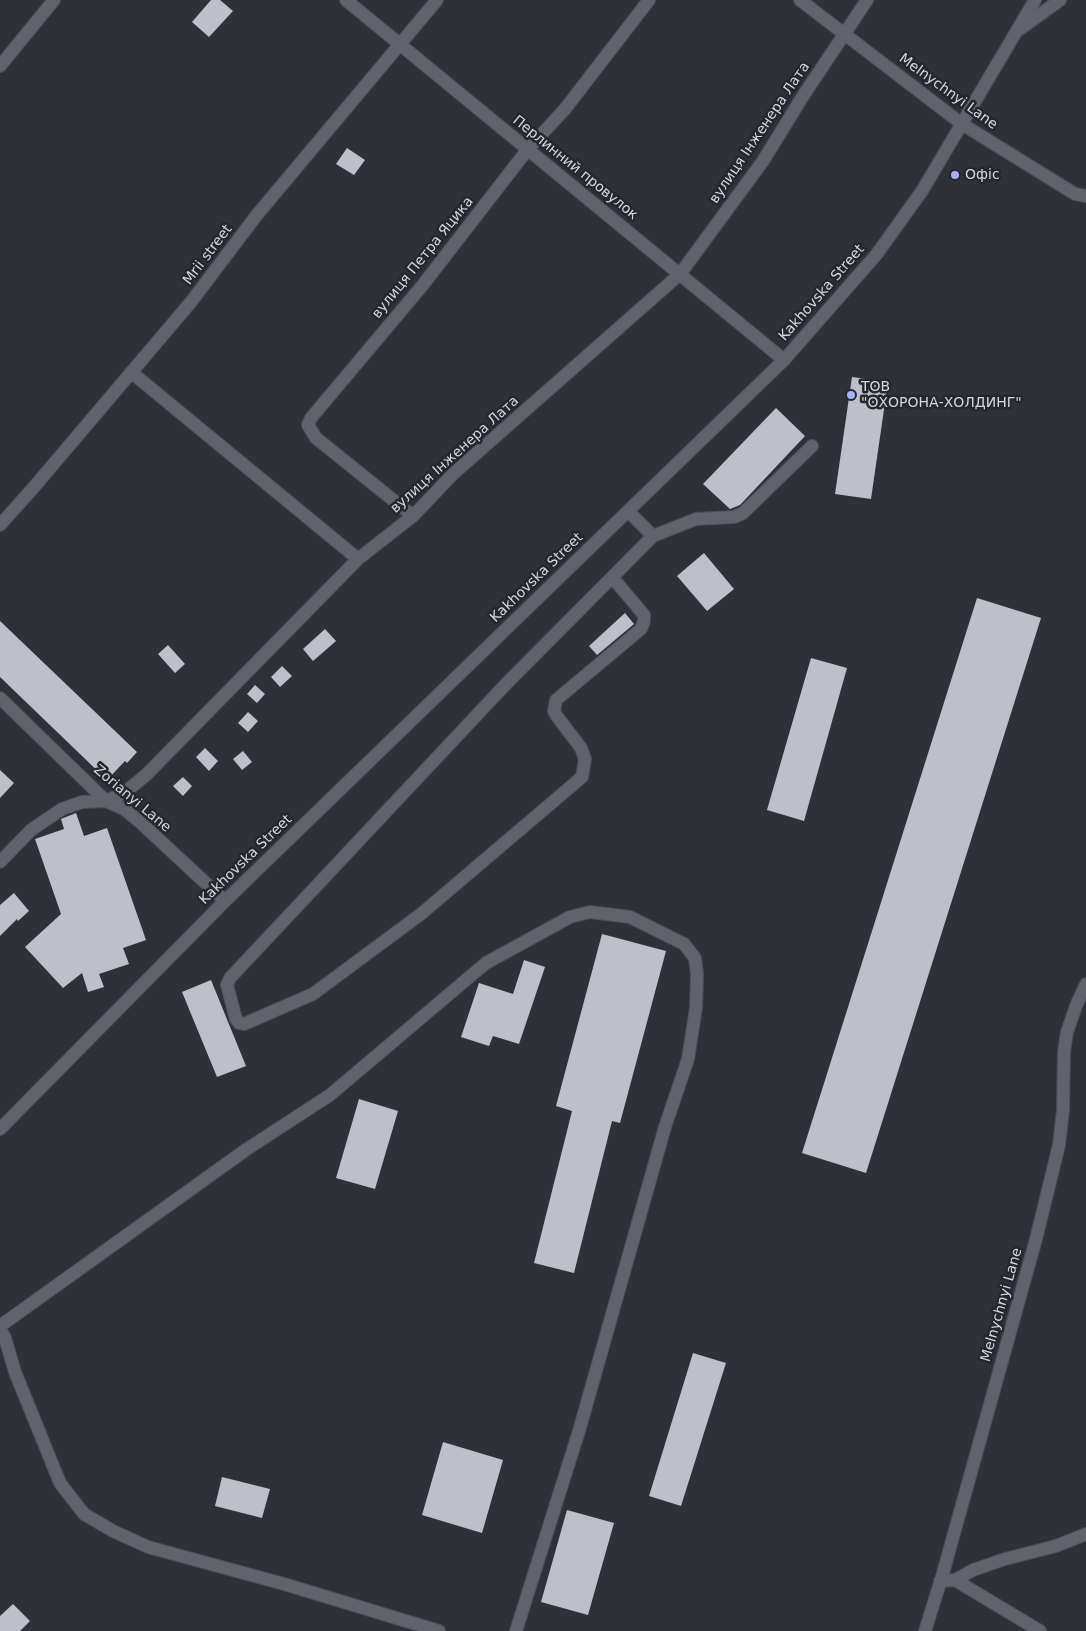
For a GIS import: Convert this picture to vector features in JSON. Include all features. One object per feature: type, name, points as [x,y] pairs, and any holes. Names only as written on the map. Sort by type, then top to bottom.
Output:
[{"type":"street","points":[[0,66],[54,0]]},
{"type":"street","name":"Перлинний провулок","points":[[346,0],[784,360]]},
{"type":"street","name":"Mrii street","points":[[0,524],[34,488],[192,302],[256,216],[437,0]]},
{"type":"street","name":"вулиця Петра Яцика","points":[[413,516],[316,438],[308,425],[311,418],[422,286],[528,149],[565,109],[649,0]]},
{"type":"street","name":"Melnychnyi Lane","points":[[800,0],[962,124],[1075,194],[1086,196]]},
{"type":"street","name":"вулиця Інженера Лата","points":[[0,862],[30,830],[62,809],[82,802],[106,801],[124,793],[146,775],[358,559],[413,516],[453,474],[680,274],[763,161],[867,0]]},
{"type":"street","name":"Kakhovska Street","points":[[0,1129],[225,901],[784,360],[876,255],[922,191],[1035,0]]},
{"type":"street","points":[[1014,34],[1060,0]]},
{"type":"street","points":[[131,372],[250,468],[358,559]]},
{"type":"street","points":[[612,577],[644,615],[641,630],[556,700],[554,705],[556,715],[581,748],[585,759],[582,777],[420,914],[313,994],[244,1024],[239,1022],[236,1019],[227,985],[230,978],[505,685],[612,577],[654,536],[696,519],[734,516],[743,513],[812,446]]},
{"type":"street","points":[[628,511],[654,536]]},
{"type":"street","name":"Zorianyi Lane","points":[[0,698],[106,801],[124,809],[140,822],[225,901]]},
{"type":"street","points":[[439,1631],[284,1584],[148,1547],[113,1531],[84,1514],[60,1482],[15,1372],[0,1327],[247,1149],[330,1095],[486,964],[570,917],[590,912],[630,917],[684,944],[695,958],[697,974],[696,1008],[688,1059],[665,1127],[579,1431],[516,1631]]},
{"type":"street","name":"Melnychnyi Lane","points":[[925,1631],[1036,1239],[1059,1145],[1063,1110],[1064,1052],[1067,1032],[1086,984]]},
{"type":"street","points":[[940,1581],[955,1580],[973,1570],[1005,1558],[1056,1546],[1086,1534]]},
{"type":"street","points":[[955,1580],[1040,1631]]},
{"type":"building","points":[[211,0],[220,0],[233,11],[209,37],[192,22]]},
{"type":"building","points":[[347,148],[365,160],[354,175],[336,164]]},
{"type":"building","points":[[852,377],[888,382],[871,499],[835,494]]},
{"type":"building","points":[[776,408],[805,436],[740,505],[730,509],[703,484]]},
{"type":"building","points":[[704,553],[734,589],[707,611],[677,576]]},
{"type":"building","points":[[977,598],[1041,618],[866,1173],[802,1153]]},
{"type":"building","points":[[625,613],[634,624],[597,655],[589,646]]},
{"type":"building","points":[[0,621],[137,752],[127,763],[125,761],[107,780],[0,677]]},
{"type":"building","points":[[325,629],[336,641],[313,661],[303,649]]},
{"type":"building","points":[[168,645],[185,664],[175,673],[158,654]]},
{"type":"building","points":[[811,658],[847,668],[804,821],[767,810]]},
{"type":"building","points":[[282,666],[292,676],[280,687],[271,677]]},
{"type":"building","points":[[255,685],[265,694],[257,703],[247,694]]},
{"type":"building","points":[[248,712],[258,721],[248,732],[238,723]]},
{"type":"building","points":[[205,748],[218,761],[209,771],[196,757]]},
{"type":"building","points":[[243,751],[252,762],[242,770],[233,759]]},
{"type":"building","points":[[0,770],[14,783],[0,798]]},
{"type":"building","points":[[183,777],[192,786],[183,796],[173,786]]},
{"type":"building","points":[[76,813],[84,836],[107,828],[146,940],[123,948],[129,964],[99,974],[104,987],[88,992],[82,973],[63,988],[25,947],[61,914],[35,839],[64,829],[61,819]]},
{"type":"building","points":[[14,893],[29,911],[18,921],[17,919],[0,936],[0,905]]},
{"type":"building","points":[[602,934],[666,951],[620,1123],[612,1121],[574,1273],[534,1263],[572,1111],[556,1106]]},
{"type":"building","points":[[524,960],[545,967],[519,1044],[493,1036],[489,1046],[461,1037],[479,983],[513,994]]},
{"type":"building","points":[[211,980],[246,1066],[217,1077],[182,992]]},
{"type":"building","points":[[359,1099],[398,1111],[375,1189],[336,1178]]},
{"type":"building","points":[[693,1353],[726,1363],[681,1506],[649,1496]]},
{"type":"building","points":[[443,1442],[503,1460],[482,1533],[422,1515]]},
{"type":"building","points":[[222,1477],[270,1489],[262,1518],[215,1506]]},
{"type":"building","points":[[567,1510],[614,1523],[588,1615],[541,1602]]},
{"type":"building","points":[[13,1604],[30,1621],[20,1631],[0,1631],[0,1616]]},
{"type":"place","name":"Офіс","points":[[955,175]]},
{"type":"place","name":"ТОВ \"ОХОРОНА-ХОЛДИНГ\"","points":[[851,395]]}]
